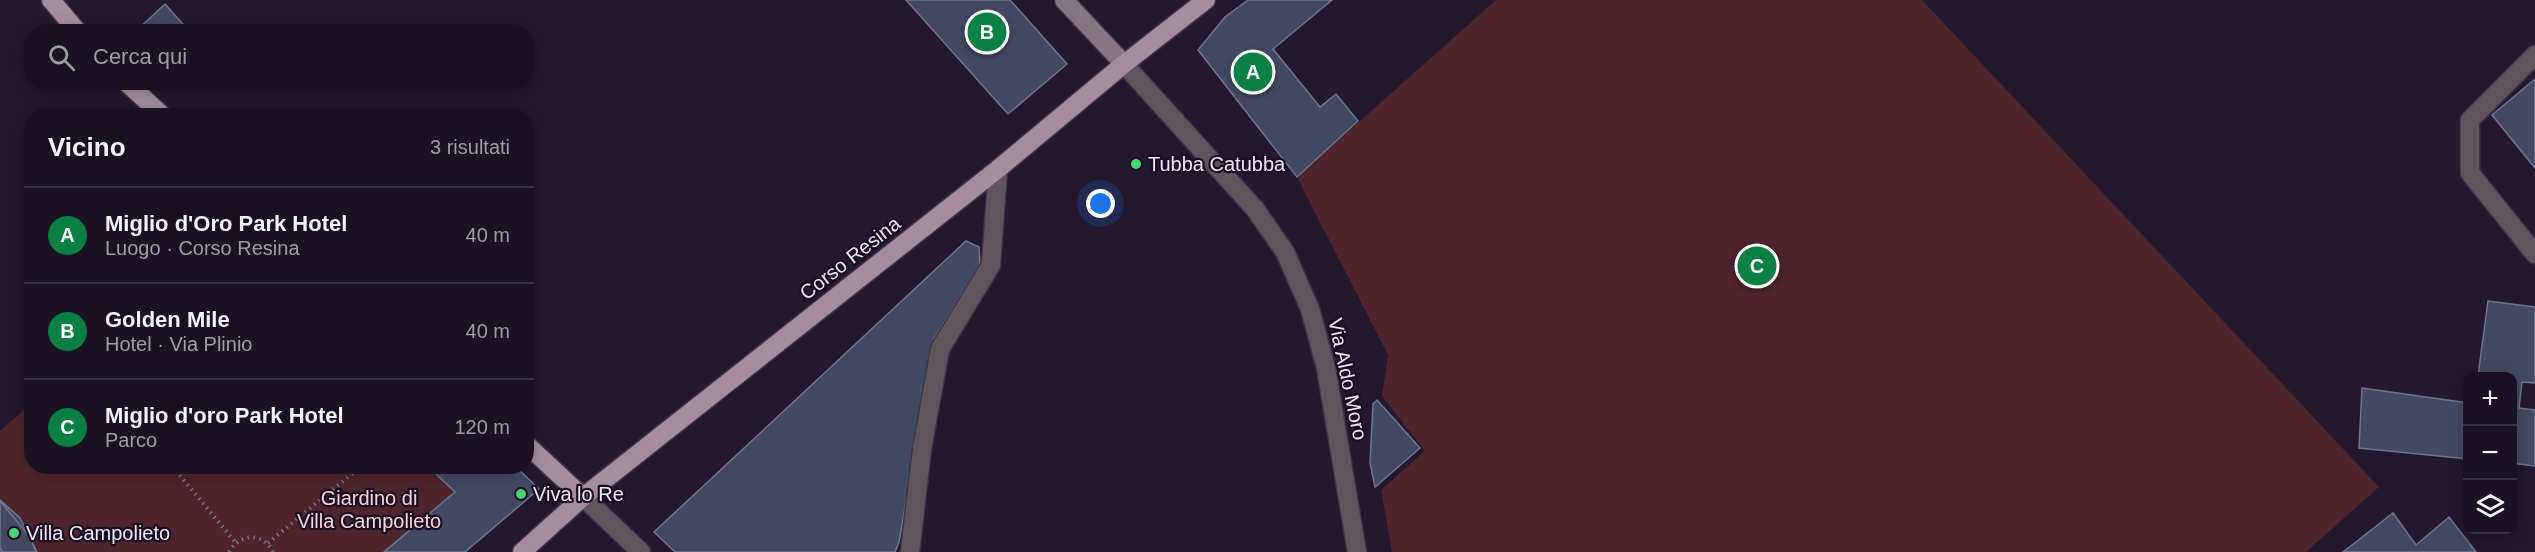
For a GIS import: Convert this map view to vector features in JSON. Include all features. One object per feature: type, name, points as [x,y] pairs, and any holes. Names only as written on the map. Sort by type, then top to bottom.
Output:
[{"type":"main road","points":[[51,0],[71,24]]},
{"type":"main road","name":"Corso Resina","points":[[522,552],[583,497],[998,169],[1124,64],[1206,0]]},
{"type":"main road","points":[[135,90],[154,108]]},
{"type":"main road","points":[[534,451],[583,497]]},
{"type":"street","points":[[1064,0],[1124,64]]},
{"type":"street","points":[[2535,55],[2469,120],[2470,173],[2535,254]]},
{"type":"street","name":"Via Aldo Moro","points":[[1124,64],[1255,209],[1284,252],[1310,309],[1326,368],[1357,552]]},
{"type":"street","points":[[910,552],[922,449],[940,349],[991,265],[998,169]]},
{"type":"street","points":[[583,497],[641,552]]},
{"type":"path","points":[[179,474],[236,543]]},
{"type":"path","points":[[268,543],[352,474]]},
{"type":"path","points":[[230,552],[236,543],[246,537],[254,537],[268,543],[273,552]]},
{"type":"green space","points":[[1496,0],[1922,0],[2379,487],[2306,552],[1392,552],[1381,490],[1425,451],[1382,396],[1388,355],[1297,177]]},
{"type":"green space","name":"Giardino di Villa Campolieto","points":[[24,410],[24,474],[438,474],[455,492],[384,552],[37,552],[20,518],[0,500],[0,431]]},
{"type":"building","points":[[906,0],[1010,0],[1067,64],[1008,114]]},
{"type":"building","points":[[1248,0],[1332,0],[1273,49],[1320,107],[1336,94],[1358,121],[1297,177],[1198,50],[1225,17]]},
{"type":"building","points":[[165,4],[183,24],[144,24]]},
{"type":"building","points":[[2535,79],[2535,168],[2492,115]]},
{"type":"building","points":[[966,241],[979,247],[980,265],[934,339],[899,542],[895,552],[675,552],[654,532]]},
{"type":"building","points":[[2488,301],[2535,307],[2535,383],[2522,382],[2519,408],[2535,410],[2535,466],[2517,464],[2517,372],[2479,372]]},
{"type":"building","points":[[2362,388],[2463,402],[2463,458],[2359,448]]},
{"type":"building","points":[[1377,400],[1420,448],[1375,487],[1370,463],[1373,404]]},
{"type":"building","points":[[523,474],[539,489],[465,552],[384,552],[455,492],[437,475]]},
{"type":"building","name":"Villa Campolieto","points":[[0,500],[20,518],[37,552],[3,552],[0,547]]},
{"type":"building","name":"Villa Campolieto","points":[[0,501],[30,537],[36,552],[0,552]]},
{"type":"building","points":[[2393,513],[2416,545],[2449,517],[2476,552],[2343,552]]},
{"type":"place","name":"Golden Mile","points":[[987,32]]},
{"type":"place","name":"Miglio d'Oro Park Hotel","points":[[1253,72]]},
{"type":"place","name":"Tubba Catubba","points":[[1136,164]]},
{"type":"place","name":"Miglio d'oro Park Hotel","points":[[1757,266]]},
{"type":"place","name":"Viva lo Re","points":[[521,494]]},
{"type":"place","name":"Villa Campolieto","points":[[14,533]]}]
